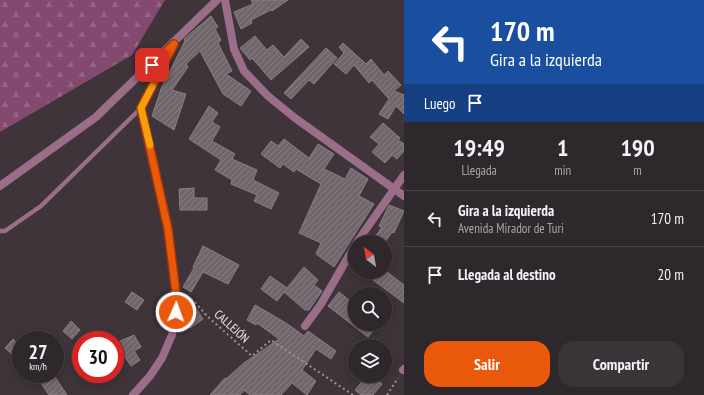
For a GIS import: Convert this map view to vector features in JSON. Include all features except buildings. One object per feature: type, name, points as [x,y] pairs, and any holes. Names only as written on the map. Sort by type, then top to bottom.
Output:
[{"type":"street","points":[[0,186],[96,117],[174,44],[217,0]]},
{"type":"street","points":[[225,0],[234,49],[244,71],[268,96],[295,118],[404,196]]},
{"type":"street","points":[[133,395],[150,376],[162,358],[172,335],[177,301],[168,229],[141,108],[174,44]]},
{"type":"street","points":[[362,235],[404,175]]},
{"type":"street","points":[[305,326],[321,304],[348,257]]},
{"type":"lane","points":[[0,231],[5,231],[41,206],[141,108]]},
{"type":"path","name":"CALLEJÓN","points":[[177,301],[193,300],[207,316],[252,356],[271,340],[353,395]]},
{"type":"path","points":[[387,395],[404,370]]},
{"type":"green space","points":[[0,0],[165,0],[132,55],[0,132]]},
{"type":"slow traffic","points":[[150,145],[141,108],[152,87]]},
{"type":"route","points":[[152,65],[174,44],[141,108],[168,229],[177,301],[176,312]]}]
